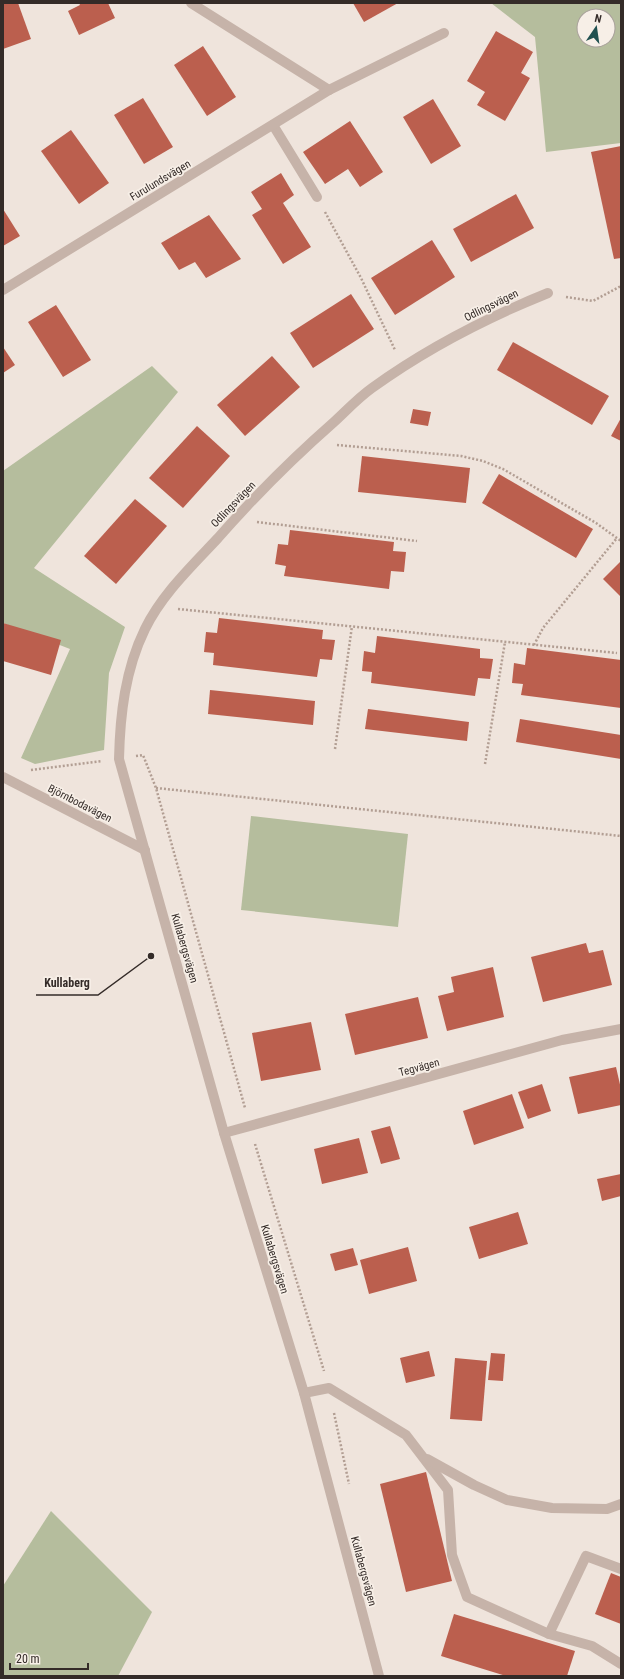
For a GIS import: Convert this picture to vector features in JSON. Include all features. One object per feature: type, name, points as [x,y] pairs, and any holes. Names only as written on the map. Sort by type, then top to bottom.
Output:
[{"type":"street","points":[[191,3],[329,90]]},
{"type":"street","name":"Furulundsvägen","points":[[3,290],[329,90],[444,33]]},
{"type":"street","points":[[273,125],[317,197]]},
{"type":"street","name":"Odlingsvägen","points":[[145,850],[118,759],[119,723],[128,674],[144,630],[158,606],[235,519],[311,442],[370,389],[432,348],[513,307],[548,293]]},
{"type":"street","name":"Björnbodavägen","points":[[3,777],[145,850]]},
{"type":"street","name":"Kullabergsvägen","points":[[145,850],[224,1132],[304,1394],[379,1676]]},
{"type":"street","name":"Tegvägen","points":[[224,1132],[562,1040],[621,1029]]},
{"type":"street","points":[[304,1394],[329,1388],[406,1435],[448,1490],[452,1555],[467,1597],[549,1634],[592,1646],[621,1664]]},
{"type":"street","points":[[423,1457],[474,1485],[507,1500],[552,1508],[607,1509],[621,1504]]},
{"type":"street","points":[[549,1634],[586,1556],[621,1569]]},
{"type":"path","points":[[317,197],[361,278],[403,367]]},
{"type":"path","points":[[548,293],[578,300],[593,301],[621,286]]},
{"type":"path","points":[[311,442],[461,456],[483,461],[510,473],[596,523],[621,541]]},
{"type":"path","points":[[235,519],[417,540]]},
{"type":"path","points":[[534,645],[543,628],[617,538]]},
{"type":"path","points":[[158,606],[617,653]]},
{"type":"path","points":[[335,748],[352,626]]},
{"type":"path","points":[[485,764],[505,642]]},
{"type":"path","points":[[156,788],[621,836]]},
{"type":"green space","points":[[491,3],[621,3],[621,143],[546,152],[535,37]]},
{"type":"green space","points":[[152,366],[178,392],[34,568],[125,627],[109,673],[104,750],[35,764],[21,758],[70,649],[3,623],[3,471]]},
{"type":"green space","points":[[251,816],[408,834],[398,927],[241,910]]},
{"type":"green space","points":[[51,1511],[152,1612],[118,1676],[3,1676],[3,1586]]},
{"type":"building","points":[[3,3],[18,3],[31,39],[3,49]]},
{"type":"building","points":[[79,3],[108,3],[115,18],[79,35],[68,11],[80,5]]},
{"type":"building","points":[[353,3],[398,3],[364,22]]},
{"type":"building","points":[[496,31],[533,52],[521,73],[530,78],[505,121],[477,105],[485,92],[467,81]]},
{"type":"building","points":[[203,46],[236,97],[207,116],[174,65]]},
{"type":"building","points":[[143,98],[173,147],[144,164],[114,115]]},
{"type":"building","points":[[433,99],[461,146],[431,164],[403,117]]},
{"type":"building","points":[[350,121],[383,172],[360,187],[348,169],[325,184],[303,152]]},
{"type":"building","points":[[71,130],[109,183],[79,204],[41,151]]},
{"type":"building","points":[[621,146],[621,258],[614,259],[591,152]]},
{"type":"building","points":[[281,173],[294,195],[283,203],[311,247],[283,264],[252,215],[262,209],[251,192]]},
{"type":"building","points":[[516,194],[534,228],[471,262],[453,229]]},
{"type":"building","points":[[3,209],[20,236],[3,246]]},
{"type":"building","points":[[209,215],[241,259],[206,278],[195,262],[179,270],[161,243]]},
{"type":"building","points":[[432,240],[455,277],[395,315],[371,278]]},
{"type":"building","points":[[351,294],[374,329],[313,368],[290,333]]},
{"type":"building","points":[[56,305],[91,360],[63,377],[28,322]]},
{"type":"building","points":[[513,342],[609,396],[592,425],[497,370]]},
{"type":"building","points":[[3,347],[15,365],[3,373]]},
{"type":"building","points":[[272,356],[300,387],[245,436],[217,405]]},
{"type":"building","points":[[413,409],[431,412],[428,426],[410,423]]},
{"type":"building","points":[[621,418],[621,441],[611,436]]},
{"type":"building","points":[[197,426],[230,456],[183,508],[149,478]]},
{"type":"building","points":[[362,456],[470,468],[466,503],[358,492]]},
{"type":"building","points":[[499,474],[593,529],[576,558],[482,503]]},
{"type":"building","points":[[135,499],[167,526],[116,584],[84,556]]},
{"type":"building","points":[[290,530],[394,542],[393,551],[406,552],[404,572],[391,571],[389,589],[284,576],[286,566],[275,564],[278,544],[288,545]]},
{"type":"building","points":[[621,561],[621,597],[603,579]]},
{"type":"building","points":[[219,618],[323,630],[322,639],[335,640],[332,660],[320,659],[317,677],[213,665],[214,653],[204,652],[206,632],[217,633]]},
{"type":"building","points":[[3,623],[61,640],[51,675],[3,661]]},
{"type":"building","points":[[377,636],[480,649],[480,658],[493,659],[490,679],[478,678],[475,696],[371,683],[372,672],[362,671],[364,651],[375,653]]},
{"type":"building","points":[[527,648],[621,660],[621,708],[521,695],[523,684],[512,683],[514,663],[525,665]]},
{"type":"building","points":[[210,690],[315,701],[313,725],[208,714]]},
{"type":"building","points":[[368,709],[469,722],[467,741],[365,729]]},
{"type":"building","points":[[520,719],[621,735],[621,759],[516,742]]},
{"type":"building","points":[[586,943],[589,953],[603,950],[612,985],[543,1002],[531,957]]},
{"type":"building","points":[[493,967],[504,1017],[447,1031],[438,996],[454,992],[451,977]]},
{"type":"building","points":[[418,997],[428,1038],[355,1055],[345,1014]]},
{"type":"building","points":[[311,1022],[321,1070],[261,1081],[252,1033]]},
{"type":"building","points":[[616,1067],[621,1089],[621,1105],[578,1114],[569,1077]]},
{"type":"building","points":[[542,1084],[551,1111],[528,1119],[518,1092]]},
{"type":"building","points":[[512,1094],[524,1128],[474,1145],[463,1111]]},
{"type":"building","points":[[390,1126],[400,1159],[381,1164],[371,1131]]},
{"type":"building","points":[[359,1138],[368,1173],[322,1184],[314,1149]]},
{"type":"building","points":[[621,1174],[621,1196],[602,1201],[597,1179]]},
{"type":"building","points":[[518,1212],[528,1244],[479,1259],[469,1227]]},
{"type":"building","points":[[408,1247],[417,1281],[369,1294],[360,1260]]},
{"type":"building","points":[[353,1248],[358,1265],[335,1271],[330,1254]]},
{"type":"building","points":[[429,1351],[435,1376],[406,1383],[400,1358]]},
{"type":"building","points":[[491,1353],[505,1354],[503,1381],[488,1380]]},
{"type":"building","points":[[455,1358],[487,1361],[482,1421],[450,1419]]},
{"type":"building","points":[[426,1472],[452,1581],[406,1592],[380,1484]]},
{"type":"building","points":[[611,1573],[621,1577],[621,1624],[595,1614]]},
{"type":"building","points":[[454,1614],[575,1651],[567,1676],[506,1676],[441,1656]]},
{"type":"place","name":"Kullaberg","points":[[151,956]]}]
